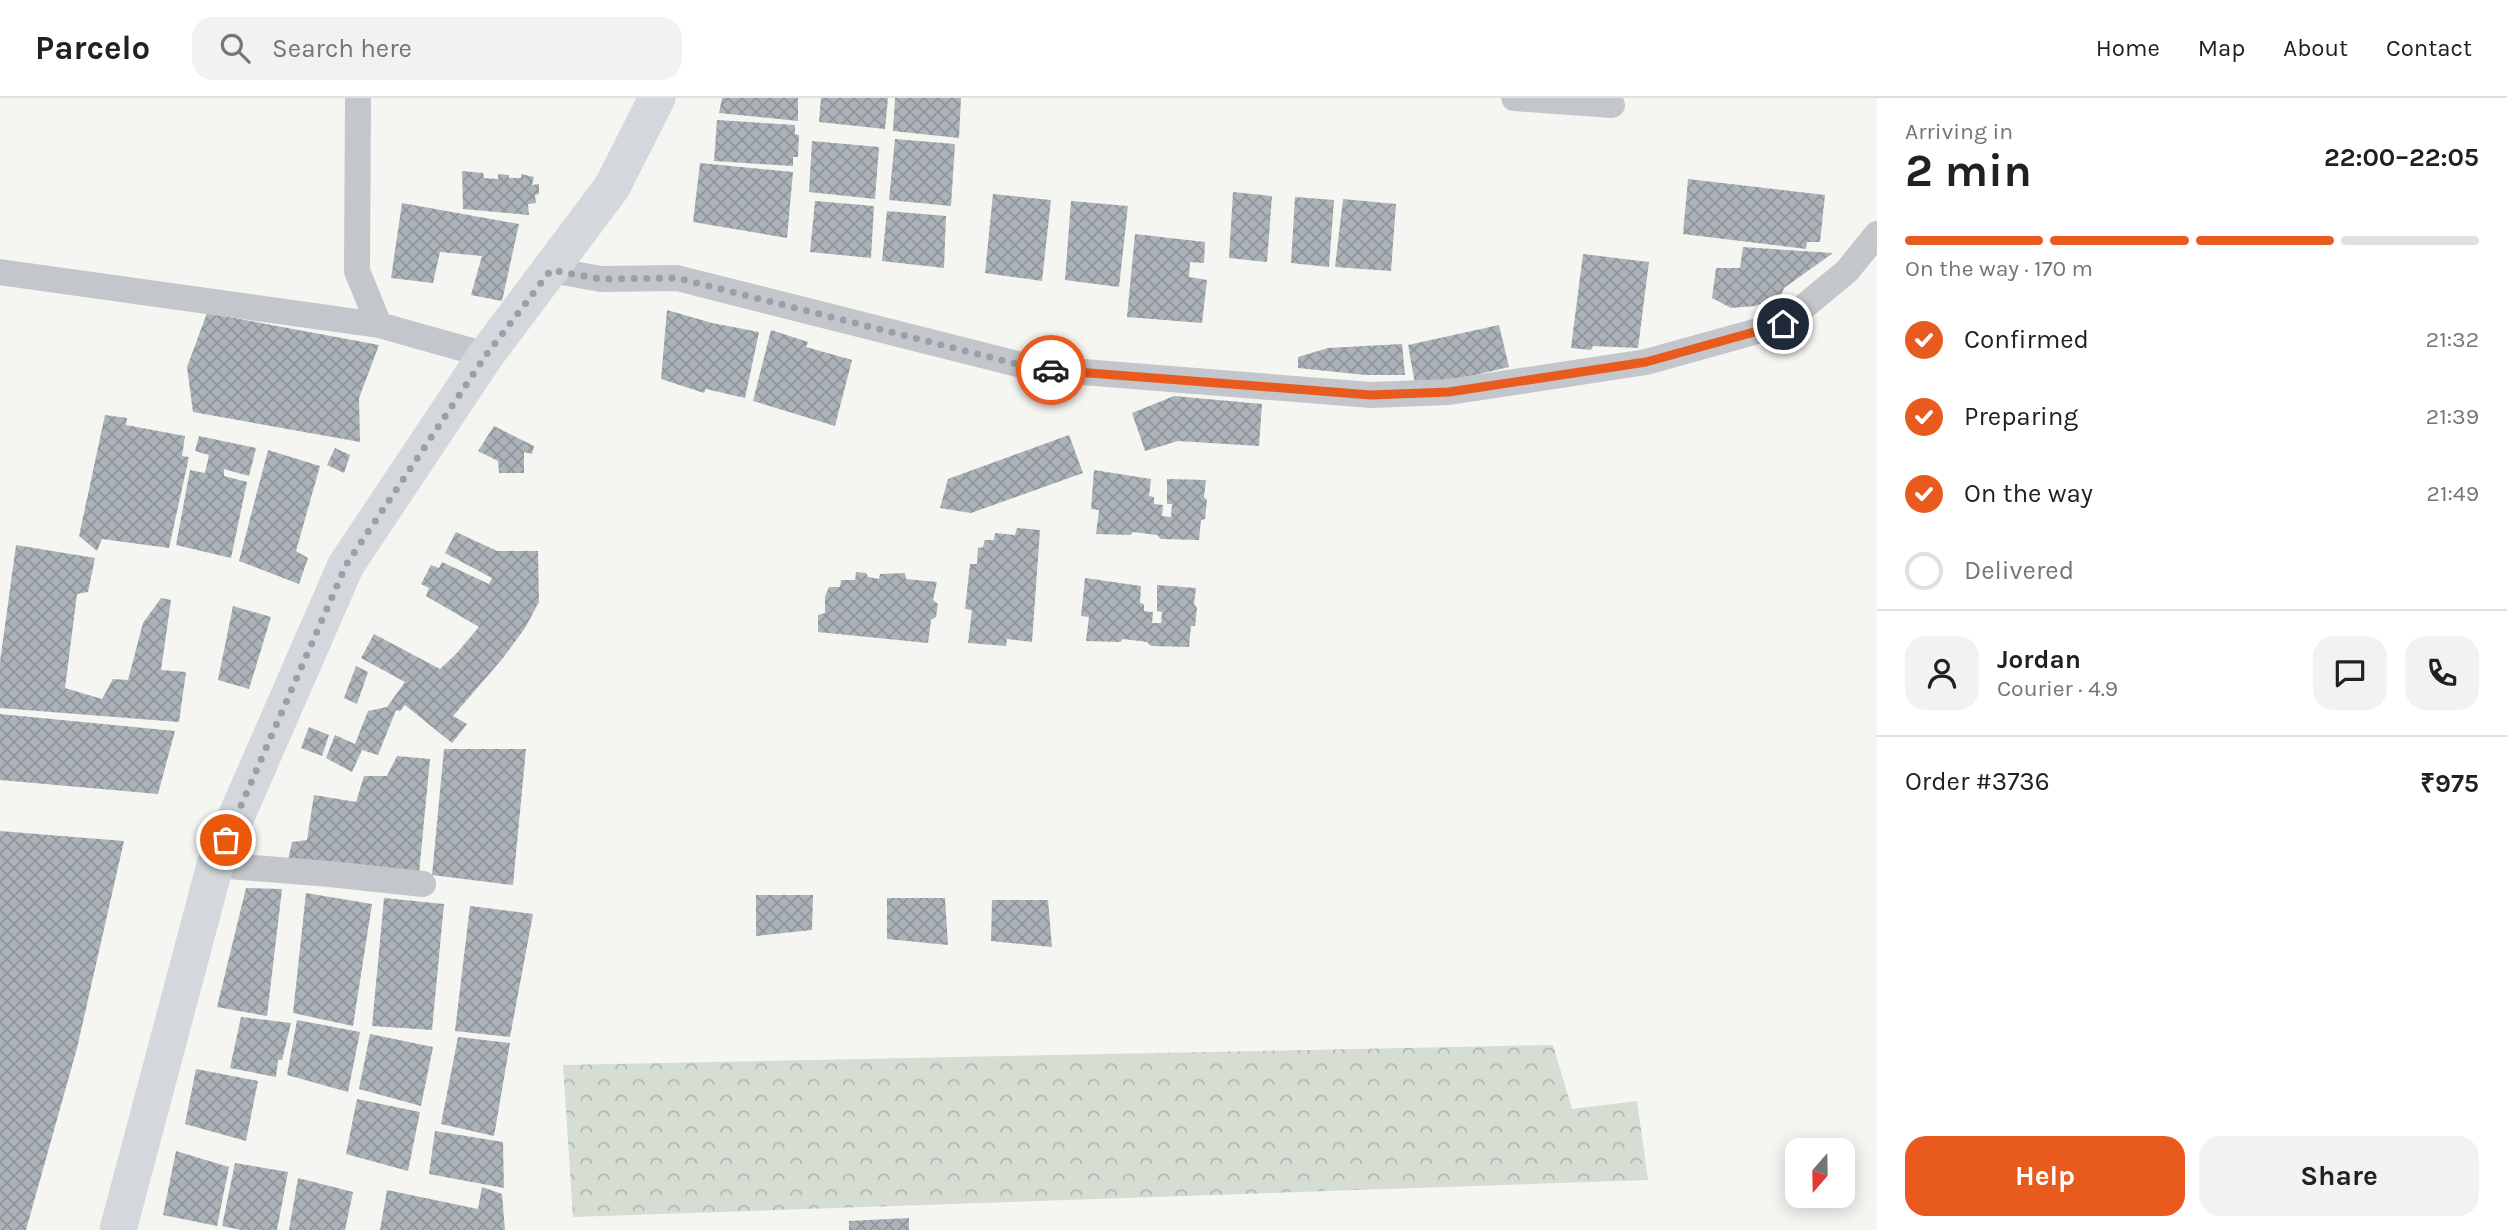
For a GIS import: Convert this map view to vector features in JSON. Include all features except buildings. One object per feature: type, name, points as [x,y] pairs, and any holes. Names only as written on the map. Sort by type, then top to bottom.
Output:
[{"type":"main road","points":[[118,1230],[215,865],[346,565],[486,355],[612,187],[657,98]]},
{"type":"street","points":[[358,98],[357,271],[379,325]]},
{"type":"street","points":[[1514,98],[1612,105]]},
{"type":"street","points":[[551,270],[601,279],[677,278],[1033,368],[1371,395],[1449,392],[1646,362],[1783,324],[1847,271],[1877,234]]},
{"type":"street","points":[[0,272],[379,325],[486,355]]},
{"type":"street","points":[[215,865],[423,884]]},
{"type":"green space","points":[[1553,1045],[1572,1109],[1637,1101],[1648,1180],[573,1217],[563,1065]]},
{"type":"way so far","points":[[226,840],[346,565],[486,355],[551,270],[601,279],[677,278],[1033,368],[1051,370]]},
{"type":"route","points":[[1051,370],[1371,395],[1449,392],[1646,362],[1783,324]]}]
